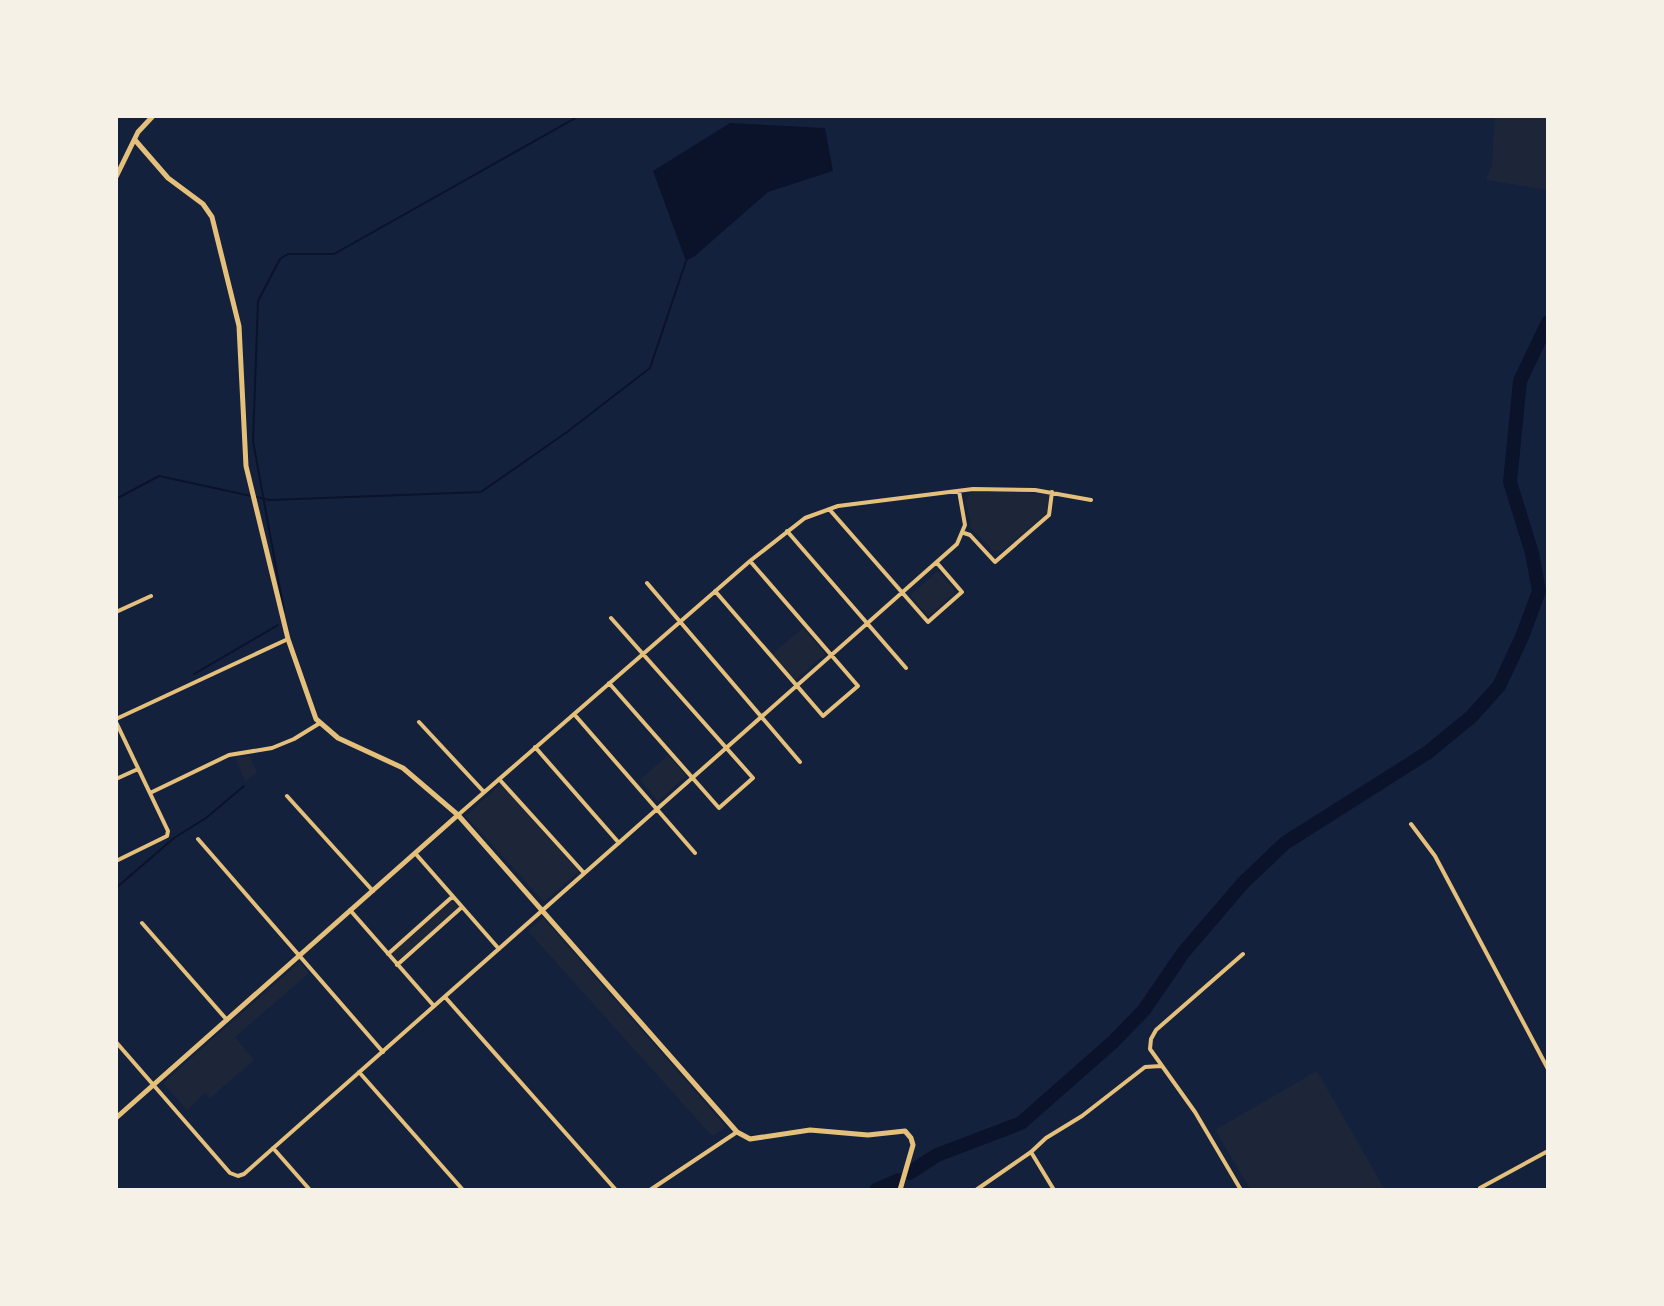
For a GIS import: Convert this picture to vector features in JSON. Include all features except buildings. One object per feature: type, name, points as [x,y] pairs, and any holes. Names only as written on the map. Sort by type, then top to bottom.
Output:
[{"type":"street","points":[[116,177],[135,140],[153,116]]},
{"type":"street","points":[[135,140],[168,178],[203,204],[212,217],[239,326],[246,466],[288,639],[313,713],[320,723],[344,741],[403,768],[458,815],[737,1132],[750,1139],[810,1130],[868,1135],[905,1131],[913,1145],[900,1190]]},
{"type":"street","points":[[116,1118],[535,747],[750,561],[805,518],[829,509],[1001,488],[1052,492],[1091,500]]},
{"type":"street","points":[[116,1042],[230,1173],[238,1176],[244,1174],[957,544],[964,533],[959,491]]},
{"type":"street","points":[[964,533],[970,535],[995,562],[1049,515],[1052,492]]},
{"type":"street","points":[[829,509],[928,622],[962,592],[937,563]]},
{"type":"street","points":[[787,531],[906,668]]},
{"type":"street","points":[[715,591],[823,716],[858,686],[750,561]]},
{"type":"street","points":[[647,583],[800,762]]},
{"type":"street","points":[[116,612],[151,596]]},
{"type":"street","points":[[609,683],[719,808],[753,778],[611,618]]},
{"type":"street","points":[[116,861],[167,836],[168,831],[116,721],[288,639]]},
{"type":"street","points":[[574,714],[695,853]]},
{"type":"street","points":[[419,722],[484,792]]},
{"type":"street","points":[[150,793],[229,755],[272,748],[320,723]]},
{"type":"street","points":[[535,747],[619,843]]},
{"type":"street","points":[[116,779],[138,769]]},
{"type":"street","points":[[499,779],[584,873]]},
{"type":"street","points":[[287,796],[373,891]]},
{"type":"street","points":[[1411,824],[1435,856],[1548,1069]]},
{"type":"street","points":[[198,839],[383,1052]]},
{"type":"street","points":[[415,853],[499,949]]},
{"type":"street","points":[[388,954],[452,896]]},
{"type":"street","points":[[397,965],[462,907]]},
{"type":"street","points":[[350,910],[434,1006]]},
{"type":"street","points":[[142,923],[227,1020]]},
{"type":"street","points":[[1241,1190],[1195,1112],[1150,1049],[1156,1030],[1243,954]]},
{"type":"street","points":[[445,997],[616,1190]]},
{"type":"street","points":[[976,1190],[1145,1067],[1161,1066]]},
{"type":"street","points":[[359,1072],[463,1190]]},
{"type":"street","points":[[650,1190],[737,1132]]},
{"type":"street","points":[[273,1148],[310,1190]]},
{"type":"street","points":[[1480,1188],[1548,1151]]},
{"type":"street","points":[[1031,1152],[1054,1190]]},
{"type":"shaded area","points":[[1495,116],[1548,116],[1548,190],[1486,180],[1492,165]]},
{"type":"shaded area","points":[[730,123],[825,128],[833,171],[768,192],[686,261],[653,171]]},
{"type":"shaded area","points":[[999,491],[1050,495],[1048,512],[1003,550],[993,551],[971,528],[966,500],[970,493]]},
{"type":"shaded area","points":[[938,571],[956,592],[928,616],[910,595]]},
{"type":"shaded area","points":[[803,628],[825,654],[795,680],[772,654]]},
{"type":"shaded area","points":[[668,755],[686,776],[658,801],[640,780]]},
{"type":"shaded area","points":[[235,757],[250,757],[257,773],[245,781]]},
{"type":"shaded area","points":[[501,784],[579,871],[544,902],[466,816]]},
{"type":"shaded area","points":[[452,900],[459,908],[398,961],[392,953]]},
{"type":"shaded area","points":[[543,918],[726,1127],[712,1136],[528,931]]},
{"type":"shaded area","points":[[300,962],[309,973],[235,1037],[254,1060],[210,1098],[205,1093],[187,1110],[163,1083]]},
{"type":"shaded area","points":[[1317,1071],[1385,1190],[1251,1190],[1215,1130]]},
{"type":"waterway","points":[[284,611],[253,441],[258,301],[280,259],[288,254],[334,254],[579,116]]},
{"type":"waterway","points":[[116,499],[159,476],[270,500],[481,492],[567,432],[650,368],[686,261]]},
{"type":"waterway","points":[[909,1173],[937,1155],[1021,1123],[1113,1042],[1144,1010],[1183,953],[1243,883],[1285,843],[1427,753],[1471,717],[1499,686],[1539,591],[1532,553],[1510,482],[1520,381],[1548,322]]},
{"type":"waterway","points":[[194,674],[278,625]]},
{"type":"waterway","points":[[116,888],[174,838],[206,818],[244,786]]},
{"type":"waterway","points":[[876,1190],[899,1180]]}]
